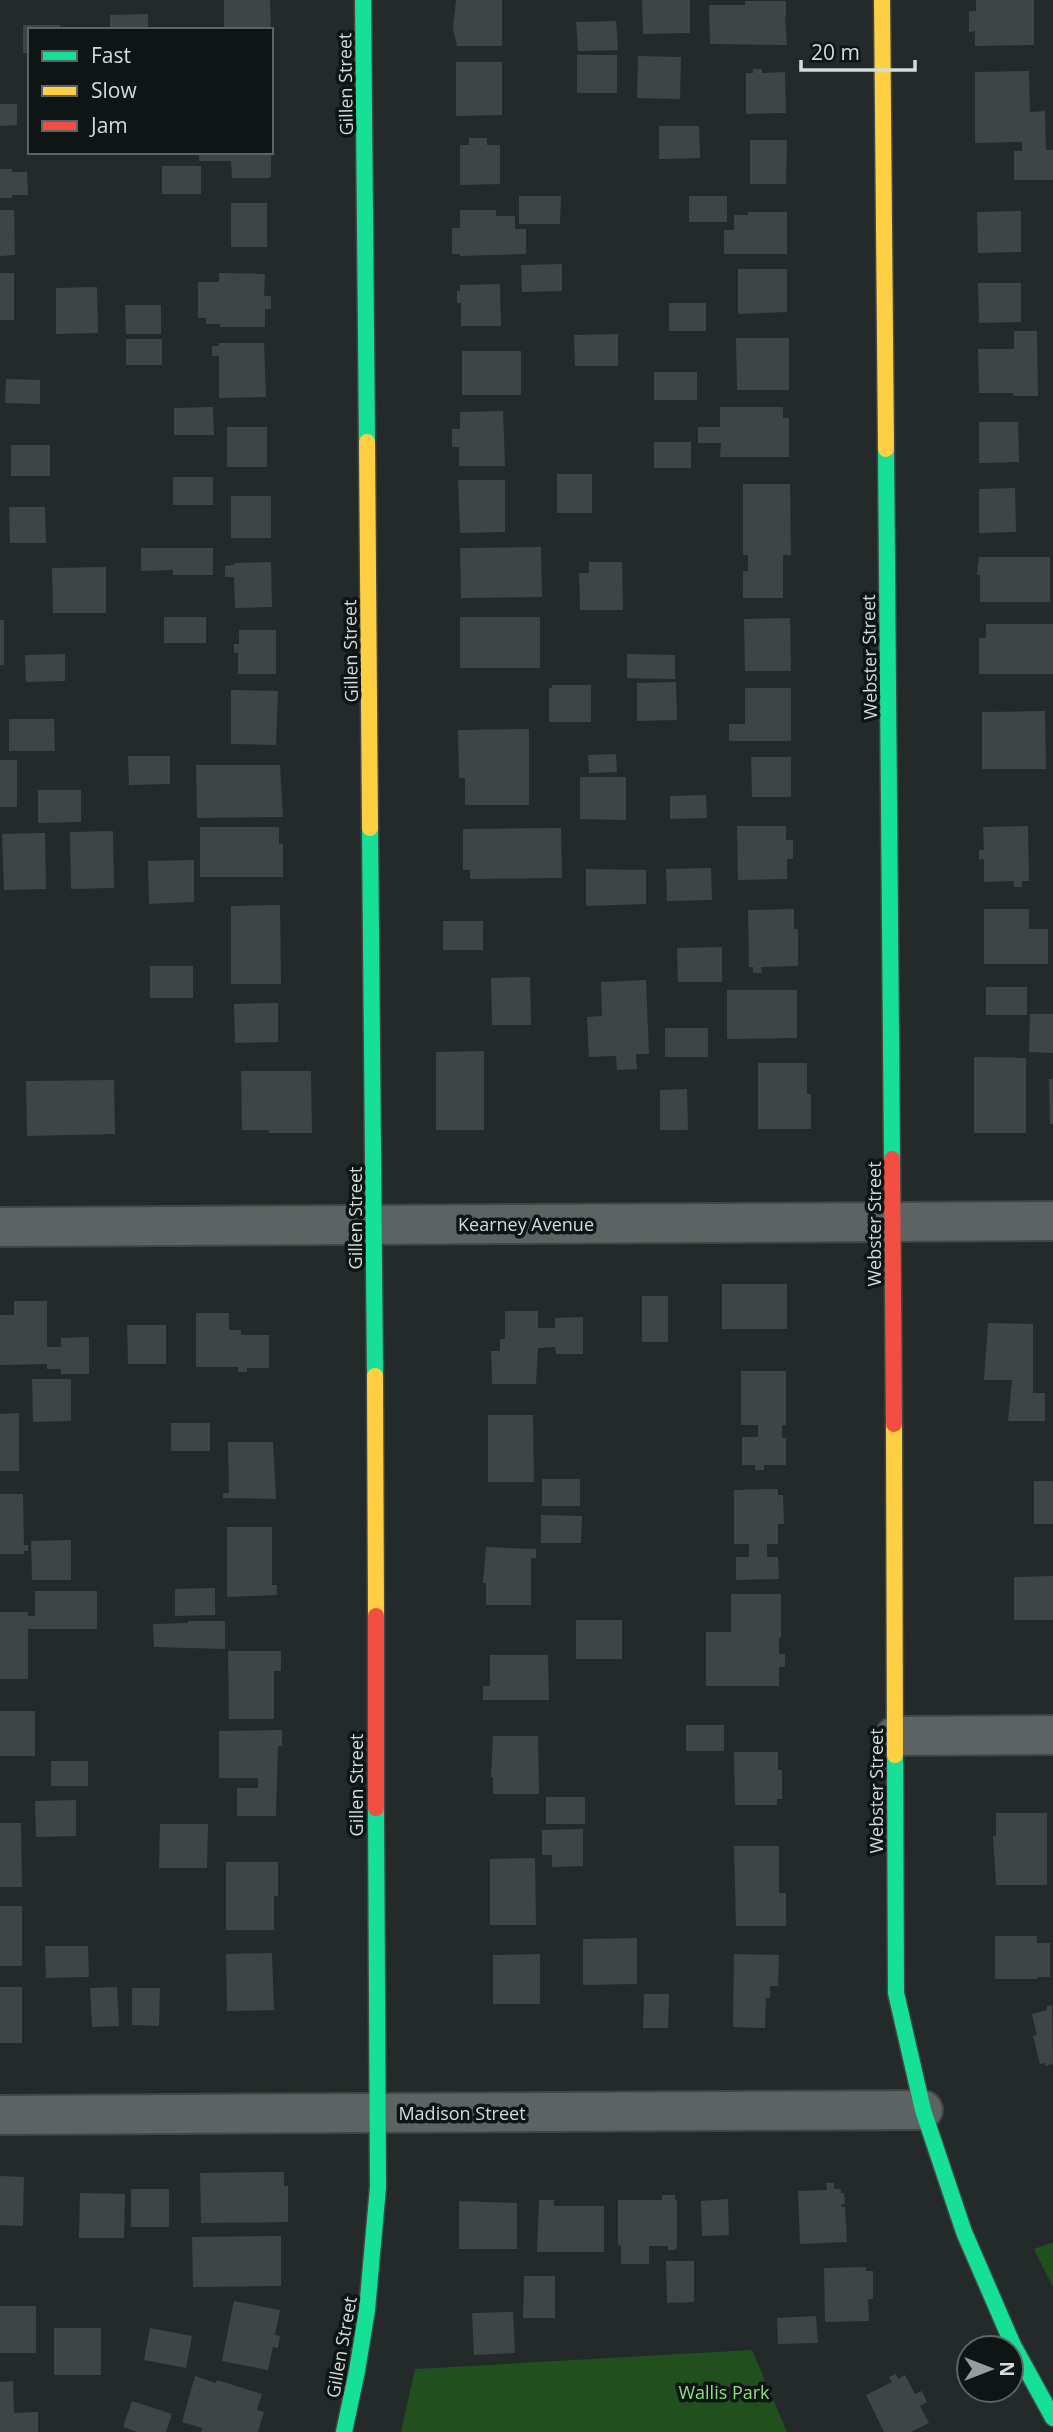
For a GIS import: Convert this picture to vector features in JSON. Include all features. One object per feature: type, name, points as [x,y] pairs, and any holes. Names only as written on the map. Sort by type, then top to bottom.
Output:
[{"type":"street","name":"Gillen Street","points":[[344,2432],[359,2363],[373,2275],[378,2187],[374,1225],[363,0]]},
{"type":"street","name":"Webster Street","points":[[882,0],[893,1222],[896,1993],[923,2110],[964,2232],[1013,2345],[1053,2418]]},
{"type":"street","name":"Kearney Avenue","points":[[0,1227],[1053,1221]]},
{"type":"street","points":[[895,1736],[1053,1735]]},
{"type":"street","name":"Madison Street","points":[[0,2115],[923,2110]]},
{"type":"green space","points":[[1053,2242],[1053,2287],[1034,2249]]},
{"type":"green space","name":"Wallis Park","points":[[752,2350],[787,2432],[401,2432],[415,2369]]},
{"type":"building","points":[[224,0],[270,0],[271,28],[224,28]]},
{"type":"building","points":[[456,0],[502,0],[502,46],[457,46],[453,29]]},
{"type":"building","points":[[642,0],[690,0],[690,33],[643,34]]},
{"type":"building","points":[[976,0],[1034,0],[1034,45],[975,46],[975,31],[969,32],[969,11],[976,11]]},
{"type":"building","points":[[745,1],[786,1],[787,45],[710,44],[709,5],[745,5]]},
{"type":"building","points":[[148,14],[148,28],[110,28],[110,15]]},
{"type":"building","points":[[616,21],[618,50],[578,51],[576,22]]},
{"type":"building","points":[[23,25],[60,25],[60,28],[28,28],[28,53],[23,53]]},
{"type":"building","points":[[577,55],[617,55],[617,93],[577,93]]},
{"type":"building","points":[[638,56],[681,57],[680,99],[637,98]]},
{"type":"building","points":[[456,62],[502,62],[502,115],[456,116]]},
{"type":"building","points":[[753,69],[762,69],[762,73],[785,72],[786,113],[746,114],[746,73],[753,73]]},
{"type":"building","points":[[1029,71],[1030,112],[1045,111],[1046,150],[1053,150],[1053,180],[1014,180],[1014,151],[1022,151],[1022,142],[975,143],[975,72]]},
{"type":"building","points":[[0,104],[17,104],[17,125],[0,126]]},
{"type":"building","points":[[659,126],[699,126],[700,158],[659,159]]},
{"type":"building","points":[[469,138],[487,138],[487,145],[500,145],[500,184],[460,185],[460,145],[469,145]]},
{"type":"building","points":[[750,140],[787,140],[786,184],[750,184]]},
{"type":"building","points":[[199,154],[271,154],[271,176],[232,178],[231,161],[199,161]]},
{"type":"building","points":[[162,166],[201,166],[201,194],[162,194]]},
{"type":"building","points":[[0,169],[27,172],[28,195],[0,198]]},
{"type":"building","points":[[519,196],[561,196],[560,224],[519,224]]},
{"type":"building","points":[[689,196],[727,196],[727,222],[689,222]]},
{"type":"building","points":[[231,203],[267,203],[267,247],[231,247]]},
{"type":"building","points":[[0,210],[14,210],[15,255],[0,256]]},
{"type":"building","points":[[460,210],[496,210],[496,216],[515,216],[515,229],[526,229],[526,254],[452,254],[452,228],[460,228]]},
{"type":"building","points":[[1021,211],[1021,252],[978,253],[977,212]]},
{"type":"building","points":[[748,212],[787,212],[787,254],[724,254],[724,230],[734,230],[734,215],[748,215]]},
{"type":"building","points":[[562,264],[562,291],[522,292],[521,265]]},
{"type":"building","points":[[738,269],[787,269],[787,312],[738,314]]},
{"type":"building","points":[[0,273],[14,273],[14,320],[0,320]]},
{"type":"building","points":[[219,273],[265,274],[264,296],[271,296],[271,309],[265,309],[265,327],[220,327],[220,324],[206,324],[206,318],[198,318],[198,282],[219,282]]},
{"type":"building","points":[[978,283],[1021,283],[1021,322],[979,323]]},
{"type":"building","points":[[500,284],[501,326],[461,326],[461,303],[457,303],[460,285]]},
{"type":"building","points":[[97,287],[98,333],[56,334],[56,288]]},
{"type":"building","points":[[669,303],[706,303],[706,331],[669,331]]},
{"type":"building","points":[[125,305],[161,305],[161,334],[126,334]]},
{"type":"building","points":[[1014,331],[1037,331],[1038,396],[979,393],[978,349],[1014,349]]},
{"type":"building","points":[[618,334],[618,366],[575,366],[574,335]]},
{"type":"building","points":[[736,338],[789,338],[789,390],[737,390]]},
{"type":"building","points":[[126,339],[162,339],[162,365],[126,365]]},
{"type":"building","points":[[219,343],[264,343],[266,397],[219,398],[219,356],[212,356],[212,346],[219,346]]},
{"type":"building","points":[[462,351],[521,351],[521,395],[462,395]]},
{"type":"building","points":[[654,372],[697,372],[697,400],[654,400]]},
{"type":"building","points":[[6,379],[40,380],[40,404],[5,403]]},
{"type":"building","points":[[213,407],[214,435],[174,435],[174,408]]},
{"type":"building","points":[[720,407],[783,407],[783,418],[789,418],[789,457],[720,457],[721,443],[698,443],[698,427],[720,427]]},
{"type":"building","points":[[503,411],[505,466],[459,466],[459,447],[452,447],[452,429],[460,429],[460,412]]},
{"type":"building","points":[[979,422],[1018,422],[1019,462],[979,463]]},
{"type":"building","points":[[227,427],[267,427],[267,467],[227,467]]},
{"type":"building","points":[[654,442],[691,442],[691,468],[654,468]]},
{"type":"building","points":[[11,445],[50,445],[50,476],[11,476]]},
{"type":"building","points":[[557,474],[592,474],[592,513],[557,513]]},
{"type":"building","points":[[173,477],[213,477],[213,505],[173,505]]},
{"type":"building","points":[[458,480],[505,480],[505,532],[460,533]]},
{"type":"building","points":[[743,484],[790,484],[791,555],[783,555],[783,598],[743,598],[743,571],[748,571],[748,555],[743,555]]},
{"type":"building","points":[[1015,488],[1016,532],[979,533],[979,489]]},
{"type":"building","points":[[231,496],[271,496],[271,538],[231,538]]},
{"type":"building","points":[[9,507],[45,507],[46,543],[10,543]]},
{"type":"building","points":[[541,547],[542,597],[461,598],[460,548]]},
{"type":"building","points":[[141,548],[213,548],[213,575],[173,575],[173,570],[141,571]]},
{"type":"building","points":[[979,557],[1050,557],[1050,602],[980,602],[980,575],[977,575]]},
{"type":"building","points":[[271,562],[272,607],[235,608],[234,577],[225,577],[225,566],[234,563]]},
{"type":"building","points":[[589,562],[622,562],[623,610],[580,610],[579,573],[589,573]]},
{"type":"building","points":[[106,567],[106,613],[53,613],[52,568]]},
{"type":"building","points":[[164,617],[206,617],[206,643],[164,643]]},
{"type":"building","points":[[460,617],[540,617],[540,668],[460,668]]},
{"type":"building","points":[[790,618],[791,671],[745,671],[744,619]]},
{"type":"building","points":[[0,620],[4,620],[4,665],[0,665]]},
{"type":"building","points":[[986,624],[1053,624],[1053,674],[979,674],[979,638],[986,638]]},
{"type":"building","points":[[239,630],[276,630],[276,674],[238,674],[238,653],[234,653],[234,644],[239,644]]},
{"type":"building","points":[[65,654],[65,681],[26,682],[25,655]]},
{"type":"building","points":[[627,654],[675,655],[675,679],[627,678]]},
{"type":"building","points":[[676,682],[677,720],[637,721],[637,683]]},
{"type":"building","points":[[552,685],[591,685],[591,722],[549,722],[549,688],[552,688]]},
{"type":"building","points":[[745,688],[791,688],[791,741],[729,741],[729,724],[745,724]]},
{"type":"building","points":[[231,690],[278,691],[276,745],[231,744]]},
{"type":"building","points":[[1045,711],[1046,769],[982,769],[982,712]]},
{"type":"building","points":[[9,719],[54,719],[55,751],[9,751]]},
{"type":"building","points":[[529,729],[529,805],[465,805],[465,778],[459,778],[458,730]]},
{"type":"building","points":[[616,754],[617,772],[589,773],[588,755]]},
{"type":"building","points":[[128,756],[170,756],[170,784],[129,785]]},
{"type":"building","points":[[751,757],[791,757],[791,797],[752,797]]},
{"type":"building","points":[[0,760],[17,760],[17,807],[0,807]]},
{"type":"building","points":[[196,765],[280,765],[283,817],[197,818]]},
{"type":"building","points":[[580,777],[626,777],[626,820],[580,819]]},
{"type":"building","points":[[38,790],[81,790],[81,822],[38,823]]},
{"type":"building","points":[[706,795],[707,818],[670,819],[670,796]]},
{"type":"building","points":[[737,826],[786,826],[786,840],[793,840],[793,859],[787,859],[787,879],[738,880]]},
{"type":"building","points":[[1028,826],[1029,881],[1022,881],[1022,887],[1014,887],[1014,881],[984,882],[984,859],[979,860],[979,850],[984,850],[983,827]]},
{"type":"building","points":[[200,827],[279,827],[279,844],[283,844],[283,877],[200,877]]},
{"type":"building","points":[[561,828],[562,878],[470,879],[470,870],[463,870],[463,829]]},
{"type":"building","points":[[113,831],[114,888],[71,889],[70,832]]},
{"type":"building","points":[[45,833],[46,889],[4,890],[2,834]]},
{"type":"building","points":[[194,860],[194,902],[149,904],[148,861]]},
{"type":"building","points":[[711,868],[712,900],[667,901],[666,869]]},
{"type":"building","points":[[586,869],[646,870],[646,904],[586,906]]},
{"type":"building","points":[[280,905],[281,984],[231,984],[231,906]]},
{"type":"building","points":[[794,909],[794,929],[798,929],[798,966],[761,967],[762,973],[753,973],[753,967],[749,967],[748,910]]},
{"type":"building","points":[[984,909],[1029,909],[1029,929],[1048,929],[1048,964],[984,964]]},
{"type":"building","points":[[443,921],[483,921],[483,950],[443,950]]},
{"type":"building","points":[[722,947],[722,982],[678,982],[677,948]]},
{"type":"building","points":[[150,966],[193,966],[193,998],[150,998]]},
{"type":"building","points":[[530,977],[531,1025],[492,1025],[491,978]]},
{"type":"building","points":[[646,980],[649,1054],[636,1054],[637,1069],[617,1070],[616,1056],[589,1057],[587,1017],[602,1016],[601,982]]},
{"type":"building","points":[[986,987],[1027,987],[1027,1015],[986,1015]]},
{"type":"building","points":[[727,990],[797,990],[797,1038],[727,1039]]},
{"type":"building","points":[[278,1003],[278,1042],[235,1043],[234,1004]]},
{"type":"building","points":[[1030,1014],[1053,1014],[1053,1053],[1029,1052]]},
{"type":"building","points":[[665,1028],[708,1028],[708,1057],[665,1057]]},
{"type":"building","points":[[484,1051],[484,1130],[436,1130],[436,1052]]},
{"type":"building","points":[[974,1057],[1026,1058],[1026,1133],[974,1133]]},
{"type":"building","points":[[758,1063],[807,1063],[807,1094],[811,1094],[811,1129],[758,1129]]},
{"type":"building","points":[[241,1071],[311,1071],[312,1133],[242,1130]]},
{"type":"building","points":[[1049,1079],[1053,1079],[1053,1124],[1050,1124]]},
{"type":"building","points":[[114,1080],[115,1134],[27,1136],[26,1081]]},
{"type":"building","points":[[687,1089],[688,1130],[660,1130],[660,1090]]},
{"type":"building","points":[[722,1284],[787,1284],[787,1329],[722,1329]]},
{"type":"building","points":[[642,1296],[668,1296],[668,1342],[642,1342]]},
{"type":"building","points":[[14,1301],[47,1301],[47,1347],[61,1347],[61,1338],[89,1337],[89,1374],[61,1374],[61,1369],[47,1369],[47,1364],[0,1365],[0,1315],[14,1315]]},
{"type":"building","points":[[505,1311],[538,1311],[538,1328],[555,1328],[555,1318],[583,1317],[583,1354],[556,1354],[555,1347],[538,1348],[536,1384],[492,1384],[491,1351],[500,1351],[500,1339],[505,1339]]},
{"type":"building","points":[[196,1313],[229,1313],[229,1330],[241,1330],[241,1335],[269,1335],[269,1368],[247,1368],[247,1372],[238,1372],[238,1367],[196,1367]]},
{"type":"building","points":[[988,1323],[1033,1324],[1033,1393],[1045,1393],[1045,1421],[1008,1421],[1012,1380],[984,1380]]},
{"type":"building","points":[[127,1325],[166,1325],[166,1364],[128,1364]]},
{"type":"building","points":[[741,1371],[786,1371],[786,1425],[782,1425],[782,1438],[786,1438],[786,1465],[764,1465],[764,1470],[755,1470],[755,1465],[742,1465],[742,1437],[758,1437],[758,1425],[741,1425]]},
{"type":"building","points":[[32,1379],[71,1379],[71,1421],[33,1422]]},
{"type":"building","points":[[19,1413],[19,1471],[0,1471],[0,1414]]},
{"type":"building","points":[[488,1415],[533,1415],[534,1482],[488,1482]]},
{"type":"building","points":[[171,1423],[210,1423],[210,1451],[171,1451]]},
{"type":"building","points":[[228,1442],[273,1442],[276,1499],[223,1498],[223,1493],[229,1493]]},
{"type":"building","points":[[542,1479],[580,1479],[580,1506],[542,1506]]},
{"type":"building","points":[[1034,1481],[1053,1481],[1053,1524],[1034,1524]]},
{"type":"building","points":[[778,1489],[778,1495],[783,1495],[784,1524],[778,1524],[778,1544],[767,1544],[767,1557],[778,1557],[779,1579],[736,1580],[736,1557],[749,1557],[749,1544],[734,1544],[734,1490]]},
{"type":"building","points":[[0,1494],[23,1494],[24,1545],[28,1545],[28,1551],[24,1551],[24,1554],[0,1554]]},
{"type":"building","points":[[541,1515],[582,1516],[581,1543],[541,1543]]},
{"type":"building","points":[[227,1527],[272,1527],[272,1585],[277,1585],[277,1595],[227,1597]]},
{"type":"building","points":[[71,1540],[71,1580],[32,1580],[31,1541]]},
{"type":"building","points":[[486,1547],[536,1549],[536,1558],[531,1558],[531,1605],[486,1605],[486,1583],[483,1583]]},
{"type":"building","points":[[1053,1576],[1053,1620],[1014,1620],[1014,1577]]},
{"type":"building","points":[[215,1588],[215,1615],[175,1616],[175,1589]]},
{"type":"building","points":[[35,1591],[97,1591],[97,1629],[28,1629],[28,1679],[0,1679],[0,1612],[28,1612],[28,1616],[35,1616]]},
{"type":"building","points":[[731,1594],[781,1594],[779,1654],[785,1654],[785,1667],[779,1667],[779,1686],[706,1686],[706,1632],[731,1632]]},
{"type":"building","points":[[576,1620],[622,1620],[622,1659],[576,1659]]},
{"type":"building","points":[[225,1621],[225,1649],[154,1647],[153,1624]]},
{"type":"building","points":[[228,1651],[281,1651],[281,1671],[274,1671],[274,1719],[229,1719]]},
{"type":"building","points":[[490,1655],[548,1655],[549,1700],[483,1700],[483,1686],[490,1686]]},
{"type":"building","points":[[0,1711],[35,1711],[35,1756],[0,1756]]},
{"type":"building","points":[[686,1725],[724,1725],[724,1751],[686,1751]]},
{"type":"building","points":[[282,1730],[282,1746],[278,1746],[276,1816],[237,1816],[237,1788],[258,1788],[258,1778],[219,1778],[219,1731]]},
{"type":"building","points":[[493,1736],[538,1736],[539,1794],[493,1794]]},
{"type":"building","points":[[734,1752],[778,1752],[778,1770],[782,1770],[782,1799],[777,1799],[777,1805],[735,1805]]},
{"type":"building","points":[[51,1761],[88,1761],[88,1786],[51,1786]]},
{"type":"building","points":[[546,1797],[585,1797],[585,1824],[546,1824]]},
{"type":"building","points":[[76,1800],[76,1836],[36,1837],[35,1801]]},
{"type":"building","points":[[996,1813],[1047,1813],[1047,1885],[996,1885],[993,1836],[996,1836]]},
{"type":"building","points":[[0,1823],[21,1823],[22,1887],[0,1887]]},
{"type":"building","points":[[160,1824],[208,1824],[207,1868],[159,1868]]},
{"type":"building","points":[[583,1829],[583,1866],[552,1867],[552,1855],[542,1855],[542,1830]]},
{"type":"building","points":[[734,1846],[779,1846],[779,1893],[786,1893],[786,1926],[736,1926]]},
{"type":"building","points":[[535,1858],[536,1925],[490,1925],[490,1859]]},
{"type":"building","points":[[226,1862],[278,1862],[274,1930],[226,1930]]},
{"type":"building","points":[[0,1906],[22,1906],[22,1966],[0,1966]]},
{"type":"building","points":[[995,1936],[1037,1936],[1037,1943],[1050,1943],[1050,1977],[995,1979]]},
{"type":"building","points":[[637,1938],[637,1984],[583,1985],[583,1939]]},
{"type":"building","points":[[45,1946],[88,1946],[89,1977],[46,1978]]},
{"type":"building","points":[[272,1953],[274,2010],[227,2011],[226,1954]]},
{"type":"building","points":[[540,1954],[540,2004],[493,2004],[493,1955]]},
{"type":"building","points":[[734,1954],[779,1955],[778,1986],[770,1986],[770,1998],[766,1998],[765,2028],[733,2027]]},
{"type":"building","points":[[0,1987],[22,1987],[22,2043],[0,2043]]},
{"type":"building","points":[[117,1987],[119,2026],[92,2027],[90,1988]]},
{"type":"building","points":[[132,1988],[160,1988],[159,2026],[132,2025]]},
{"type":"building","points":[[644,1994],[669,1994],[668,2028],[643,2028]]},
{"type":"building","points":[[1052,2005],[1053,2064],[1045,2066],[1045,2063],[1040,2064],[1033,2036],[1037,2035],[1032,2014],[1047,2010],[1047,2006]]},
{"type":"building","points":[[284,2172],[284,2186],[288,2186],[288,2222],[201,2223],[200,2173]]},
{"type":"building","points":[[0,2176],[24,2177],[23,2226],[0,2225]]},
{"type":"building","points":[[826,2183],[834,2183],[834,2189],[841,2189],[841,2193],[844,2193],[845,2204],[841,2204],[845,2207],[847,2242],[800,2244],[798,2191],[827,2190]]},
{"type":"building","points":[[131,2189],[169,2189],[169,2227],[131,2227]]},
{"type":"building","points":[[80,2193],[125,2194],[124,2238],[79,2238]]},
{"type":"building","points":[[662,2195],[675,2195],[677,2200],[675,2250],[668,2250],[668,2246],[649,2246],[649,2264],[621,2264],[621,2245],[618,2246],[618,2200],[662,2200]]},
{"type":"building","points":[[728,2199],[729,2235],[702,2236],[701,2201]]},
{"type":"building","points":[[539,2200],[554,2200],[554,2206],[604,2206],[604,2252],[537,2252]]},
{"type":"building","points":[[459,2201],[517,2203],[517,2249],[459,2249]]},
{"type":"building","points":[[281,2236],[281,2286],[193,2287],[192,2237]]},
{"type":"building","points":[[666,2261],[694,2261],[694,2302],[667,2303]]},
{"type":"building","points":[[866,2267],[866,2271],[873,2271],[873,2299],[868,2299],[869,2321],[825,2322],[824,2268]]},
{"type":"building","points":[[524,2276],[555,2276],[555,2318],[523,2318]]},
{"type":"building","points":[[234,2301],[280,2310],[275,2335],[280,2336],[278,2348],[273,2347],[268,2370],[222,2361]]},
{"type":"building","points":[[0,2306],[36,2306],[36,2353],[0,2353]]},
{"type":"building","points":[[513,2312],[515,2353],[474,2355],[472,2313]]},
{"type":"building","points":[[816,2316],[818,2343],[778,2344],[777,2318]]},
{"type":"building","points":[[54,2328],[101,2328],[101,2375],[54,2375]]},
{"type":"building","points":[[150,2328],[192,2336],[186,2368],[144,2360]]},
{"type":"building","points":[[896,2374],[898,2379],[905,2375],[915,2394],[922,2391],[927,2402],[920,2406],[929,2423],[911,2432],[884,2432],[866,2395],[892,2382],[889,2377]]},
{"type":"building","points":[[195,2376],[262,2394],[257,2410],[264,2412],[258,2432],[201,2432],[202,2428],[182,2422]]},
{"type":"building","points":[[13,2381],[14,2413],[38,2412],[38,2432],[0,2432],[0,2382]]},
{"type":"building","points":[[132,2401],[172,2414],[166,2432],[137,2432],[123,2427]]},
{"type":"traffic: fast","points":[[363,0],[367,442]]},
{"type":"traffic: fast","points":[[886,449],[892,1159]]},
{"type":"traffic: fast","points":[[370,828],[375,1376]]},
{"type":"traffic: fast","points":[[895,1755],[896,1993],[923,2110],[964,2232],[1013,2345],[1053,2418]]},
{"type":"traffic: fast","points":[[344,2432],[367,2310],[378,2187],[376,1808]]},
{"type":"traffic: slow","points":[[882,0],[886,449]]},
{"type":"traffic: slow","points":[[367,442],[370,828]]},
{"type":"traffic: slow","points":[[375,1376],[376,1616]]},
{"type":"traffic: slow","points":[[894,1424],[895,1755]]},
{"type":"traffic: jam","points":[[892,1159],[894,1424]]},
{"type":"traffic: jam","points":[[376,1616],[376,1808]]}]
